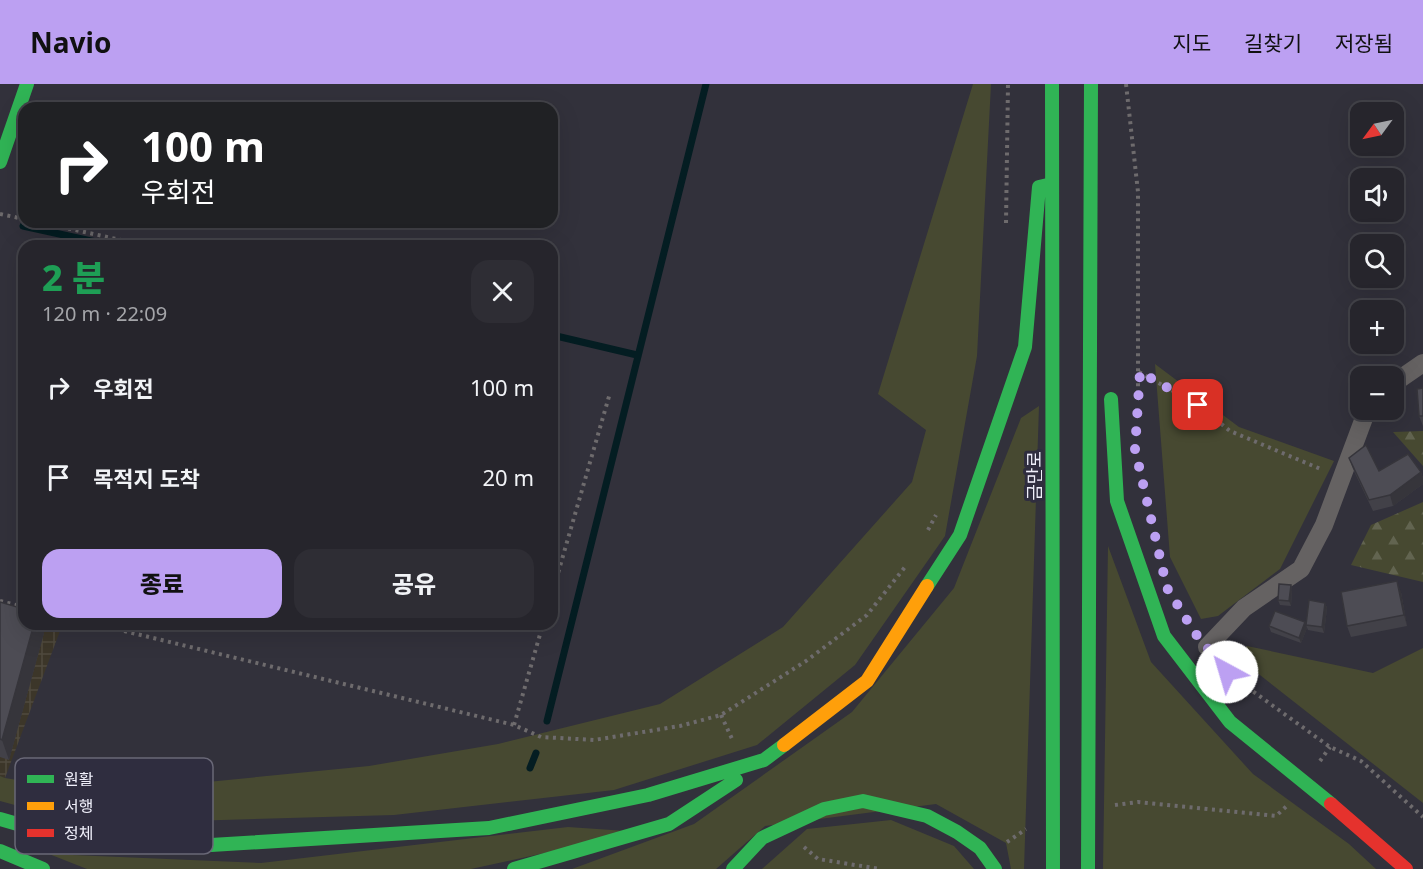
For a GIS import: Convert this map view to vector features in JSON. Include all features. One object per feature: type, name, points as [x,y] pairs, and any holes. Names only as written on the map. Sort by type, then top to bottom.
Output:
[{"type":"main road","points":[[21,102],[27,84]]},
{"type":"main road","name":"금만로","points":[[1052,84],[1053,869]]},
{"type":"main road","points":[[1088,869],[1091,84]]},
{"type":"main road","points":[[0,162],[18,110]]},
{"type":"main road","points":[[514,869],[669,824],[764,760],[867,681],[960,535],[1025,347],[1039,187],[1052,184]]},
{"type":"main road","points":[[1091,334],[1108,336]]},
{"type":"main road","points":[[1110,383],[1117,501],[1164,636],[1230,722],[1304,781],[1406,869]]},
{"type":"main road","points":[[213,845],[489,828],[648,795],[764,760]]},
{"type":"main road","points":[[733,869],[762,837],[824,809],[863,801],[927,816],[957,832],[980,848],[995,869]]},
{"type":"main road","points":[[0,819],[15,823]]},
{"type":"main road","points":[[0,851],[43,869]]},
{"type":"street","points":[[1404,376],[1423,363]]},
{"type":"street","points":[[1207,647],[1244,608],[1300,569],[1324,525],[1363,420]]},
{"type":"path","points":[[1006,225],[1008,84]]},
{"type":"path","points":[[1126,84],[1138,192],[1140,372],[1138,394]]},
{"type":"path","points":[[0,214],[18,218]]},
{"type":"path","points":[[66,228],[121,240]]},
{"type":"path","points":[[1140,372],[1198,405],[1230,431],[1342,478]]},
{"type":"path","points":[[558,573],[610,393]]},
{"type":"path","points":[[923,540],[939,510]]},
{"type":"path","points":[[120,630],[514,725],[541,736],[594,740],[680,726],[721,715],[806,661],[867,615],[911,559]]},
{"type":"path","points":[[0,601],[18,606]]},
{"type":"path","points":[[514,725],[541,630]]},
{"type":"path","points":[[1207,647],[1227,672],[1330,747],[1361,761],[1423,817]]},
{"type":"path","points":[[721,715],[733,741]]},
{"type":"path","points":[[1115,805],[1138,802],[1276,816],[1291,801]]},
{"type":"path","points":[[1006,843],[1029,827]]},
{"type":"path","points":[[800,844],[818,859],[879,869]]},
{"type":"shaded area","points":[[0,616],[18,622],[18,630],[60,631],[5,778],[0,776]]},
{"type":"green space","points":[[973,84],[991,84],[977,356],[945,536],[855,665],[757,745],[614,790],[394,815],[213,820],[213,781],[369,766],[498,744],[660,704],[783,627],[912,482],[926,430],[878,394]]},
{"type":"green space","points":[[1155,364],[1239,427],[1334,461],[1280,569],[1218,616],[1201,619],[1170,557]]},
{"type":"green space","points":[[1039,406],[1024,869],[1011,869],[1006,843],[936,804],[765,826],[716,869],[572,869],[694,824],[852,712],[954,588],[1021,418]]},
{"type":"green space","points":[[1423,431],[1423,466],[1393,432]]},
{"type":"green space","points":[[1423,502],[1423,582],[1351,565],[1371,525]]},
{"type":"green space","points":[[1108,546],[1151,662],[1253,774],[1349,844],[1376,869],[1103,869]]},
{"type":"green space","points":[[1247,646],[1373,673],[1423,648],[1423,803],[1237,657]]},
{"type":"green space","points":[[0,776],[15,780],[15,805],[0,801]]},
{"type":"green space","points":[[891,820],[954,846],[974,869],[762,869],[807,829]]},
{"type":"green space","points":[[568,827],[641,832],[471,869],[87,869],[49,854],[261,863]]},
{"type":"building","points":[[1423,388],[1423,416],[1419,416],[1417,389]]},
{"type":"building","points":[[1366,445],[1379,471],[1408,454],[1421,472],[1390,495],[1369,500],[1349,458]]},
{"type":"building","points":[[1397,581],[1404,615],[1347,626],[1341,592]]},
{"type":"building","points":[[1279,584],[1291,585],[1289,601],[1278,600]]},
{"type":"building","points":[[1309,600],[1325,603],[1322,627],[1306,625]]},
{"type":"building","points":[[0,602],[18,607],[18,630],[32,630],[2,740],[0,739]]},
{"type":"building","points":[[1275,611],[1305,622],[1299,638],[1269,626]]},
{"type":"waterway","points":[[547,721],[706,84]]},
{"type":"waterway","points":[[32,228],[87,240]]},
{"type":"waterway","points":[[558,336],[637,355]]},
{"type":"waterway","points":[[530,768],[536,753]]},
{"type":"traffic: fast","points":[[21,102],[27,84]]},
{"type":"traffic: fast","points":[[1052,84],[1053,869]]},
{"type":"traffic: fast","points":[[1088,869],[1091,84]]},
{"type":"traffic: fast","points":[[0,162],[18,110]]},
{"type":"traffic: fast","points":[[927,586],[960,535],[1025,347],[1039,187],[1052,184]]},
{"type":"traffic: fast","points":[[1111,399],[1117,501],[1164,636],[1230,722],[1331,804]]},
{"type":"traffic: fast","points":[[213,845],[489,828],[648,795],[764,760],[784,745]]},
{"type":"traffic: fast","points":[[514,869],[669,824],[736,780]]},
{"type":"traffic: fast","points":[[733,869],[762,838],[824,809],[863,801],[927,816],[957,832],[980,848],[995,869]]},
{"type":"traffic: fast","points":[[0,819],[15,823]]},
{"type":"traffic: fast","points":[[0,851],[43,869]]},
{"type":"traffic: slow","points":[[784,745],[867,681],[927,586]]},
{"type":"traffic: jam","points":[[1331,804],[1406,869]]},
{"type":"route","points":[[1198,405],[1140,372],[1135,449],[1167,588],[1195,633],[1227,672]]}]
